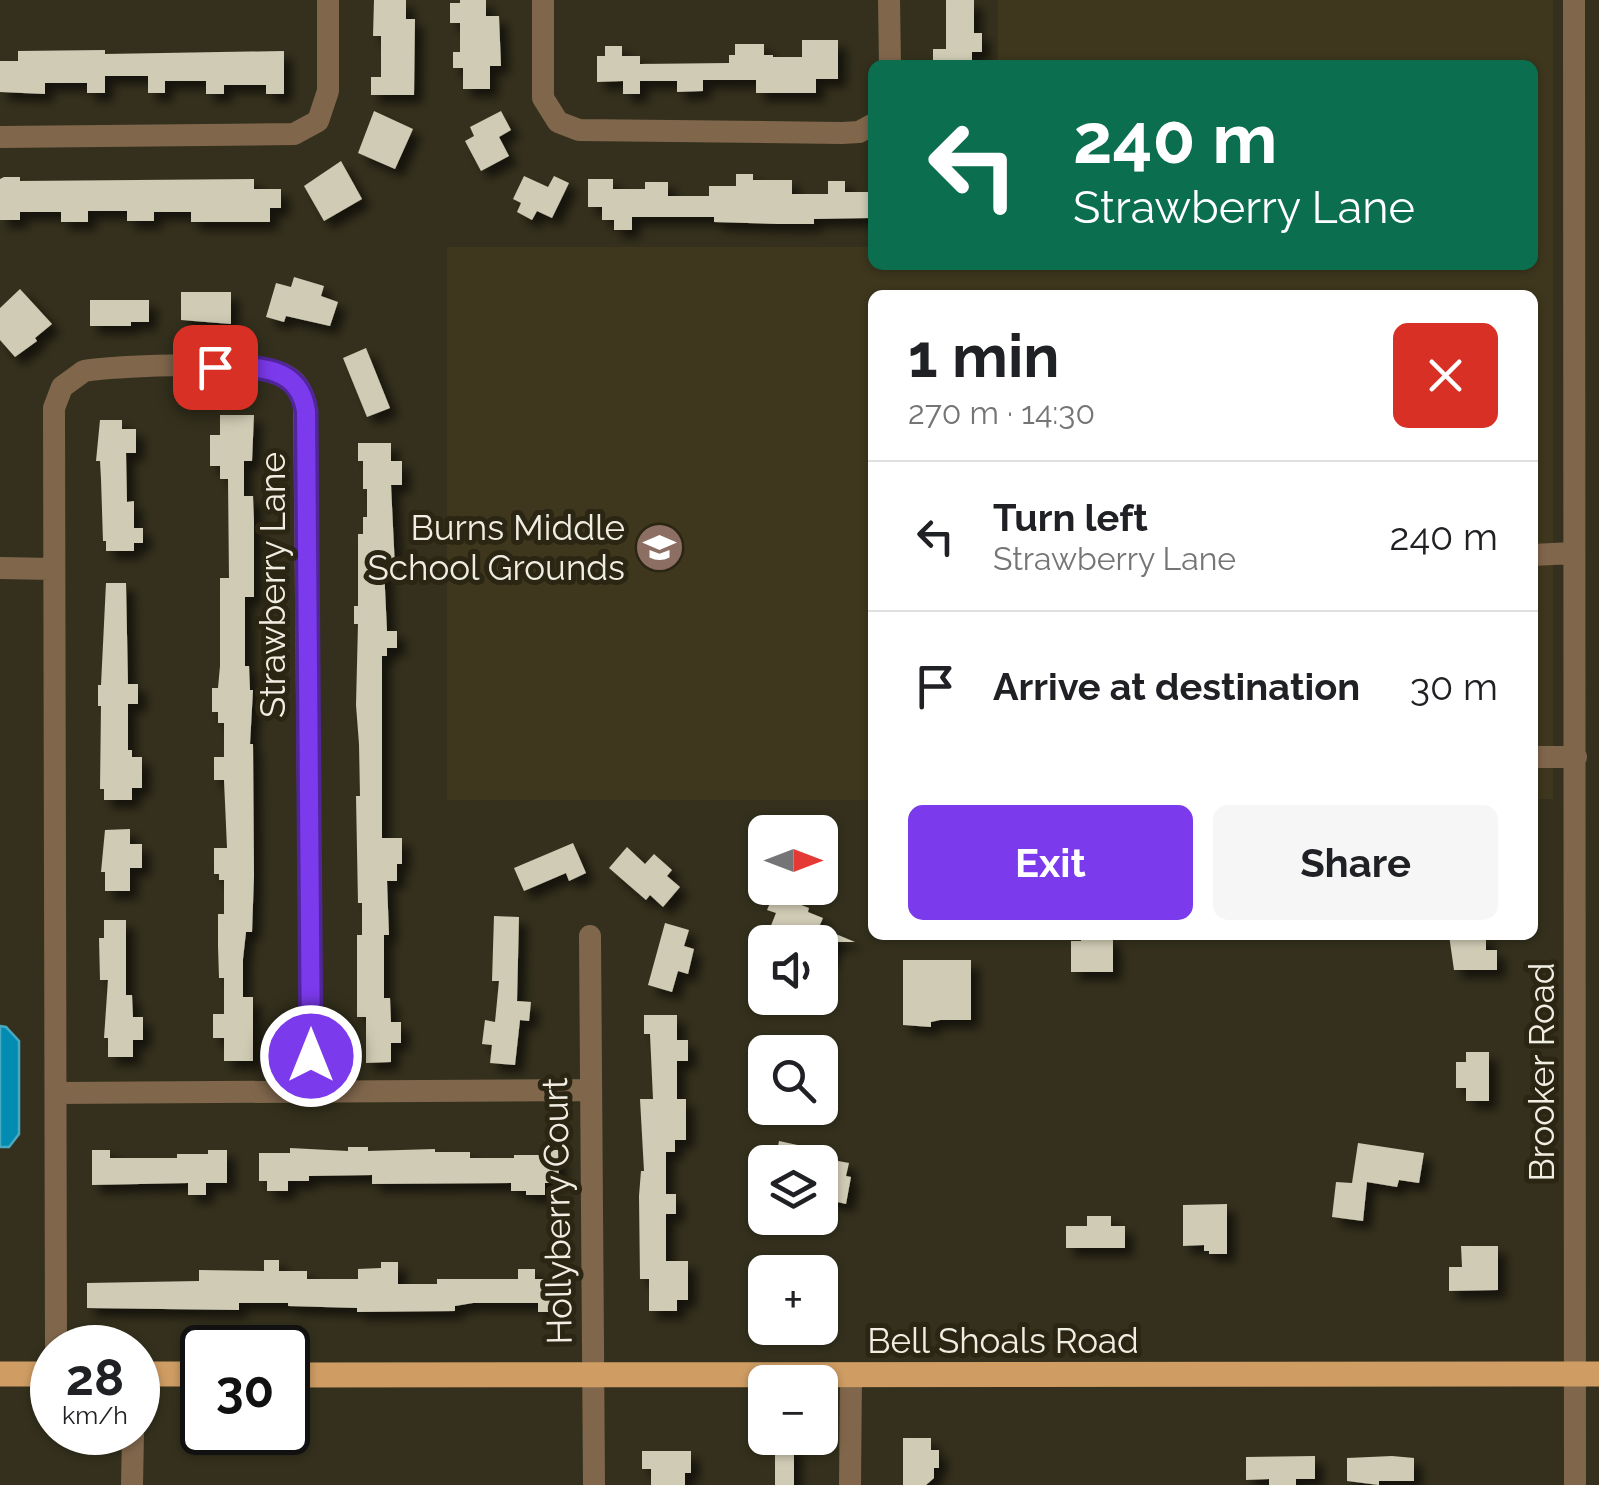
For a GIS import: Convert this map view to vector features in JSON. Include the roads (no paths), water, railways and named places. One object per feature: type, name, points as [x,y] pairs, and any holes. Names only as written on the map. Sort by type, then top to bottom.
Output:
[{"type":"main road","points":[[0,1374],[30,1374]]},
{"type":"main road","name":"Bell Shoals Road","points":[[310,1374],[1587,1374]]},
{"type":"street","points":[[0,137],[294,134],[318,121],[328,92],[328,0]]},
{"type":"street","points":[[543,0],[544,98],[558,122],[579,130],[842,133],[868,127]]},
{"type":"street","points":[[890,0],[890,60]]},
{"type":"street","name":"Brooker Road","points":[[1574,0],[1576,756],[1587,916],[1587,1374],[1575,1485]]},
{"type":"street","name":"Strawberry Lane","points":[[56,1325],[54,408],[62,387],[75,375],[101,368],[253,367],[286,375],[301,390],[306,411],[312,1094]]},
{"type":"street","points":[[1538,555],[1574,553]]},
{"type":"street","points":[[0,568],[53,569]]},
{"type":"street","points":[[1538,757],[1576,756]]},
{"type":"street","name":"Hollyberry Court","points":[[590,936],[594,1485]]},
{"type":"street","points":[[56,1093],[589,1090]]},
{"type":"street","points":[[850,1485],[852,1376]]},
{"type":"street","points":[[132,1485],[133,1455]]},
{"type":"water","points":[[0,1026],[19,1041],[19,1134],[9,1147],[0,1147]]},
{"type":"place","name":"Burns Middle School Grounds","points":[[660,547]]}]
